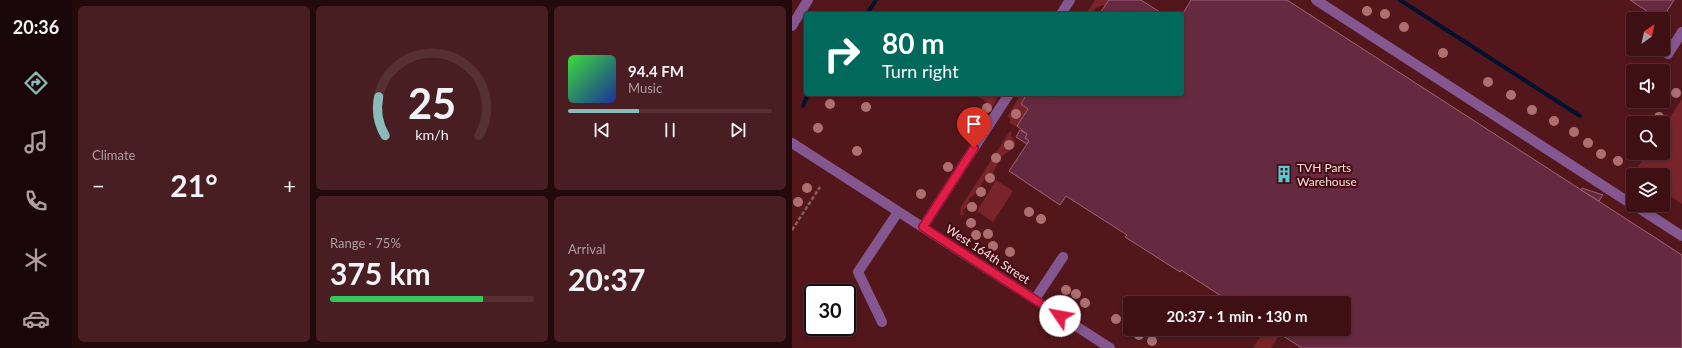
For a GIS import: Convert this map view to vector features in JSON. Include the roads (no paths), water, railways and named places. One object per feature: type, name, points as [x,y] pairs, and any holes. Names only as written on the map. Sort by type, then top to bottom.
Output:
[{"type":"street","points":[[792,26],[808,0]]},
{"type":"street","points":[[1062,12],[1070,0]]},
{"type":"street","points":[[1316,0],[1626,200]]},
{"type":"street","points":[[1670,51],[1682,32]]},
{"type":"street","points":[[923,227],[1008,96]]},
{"type":"street","name":"West 164th Street","points":[[792,143],[1110,348]]},
{"type":"street","points":[[882,322],[858,272],[898,212]]},
{"type":"street","points":[[1644,212],[1682,236]]},
{"type":"street","points":[[1035,300],[1063,257]]},
{"type":"waterway","points":[[868,12],[876,0]]},
{"type":"waterway","points":[[1400,0],[1580,116]]},
{"type":"waterway","points":[[803,106],[807,96]]},
{"type":"place","name":"TVH Parts Warehouse","points":[[1284,174]]}]
